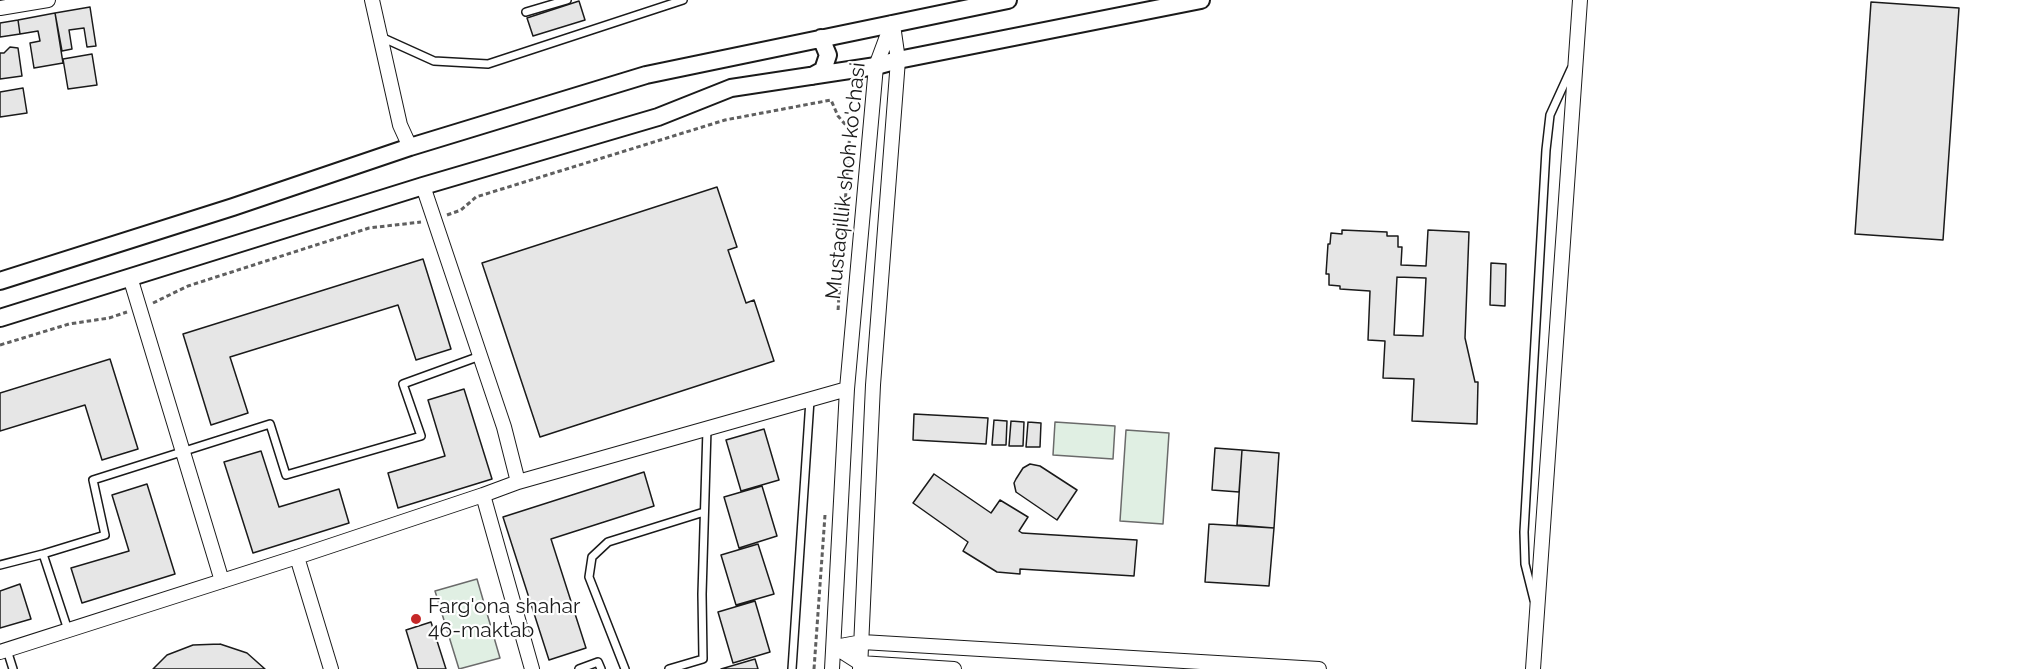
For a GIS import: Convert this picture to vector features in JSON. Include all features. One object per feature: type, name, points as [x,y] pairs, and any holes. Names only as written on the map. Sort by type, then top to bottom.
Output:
[{"type":"street","points":[[0,8],[48,0]]},
{"type":"street","points":[[372,0],[400,125],[410,147]]},
{"type":"street","points":[[0,281],[410,147],[646,75],[1008,0]]},
{"type":"street","points":[[0,318],[423,186],[658,117],[731,88],[876,66],[1202,0]]},
{"type":"street","points":[[1533,669],[1580,0]]},
{"type":"street","name":"Mustaqillik shoh ko'chasi","points":[[860,666],[873,386],[898,60],[892,23]]},
{"type":"street","name":"Mustaqillik shoh ko'chasi","points":[[832,669],[835,647],[847,389],[876,66],[892,23]]},
{"type":"street","points":[[812,76],[823,70],[828,55],[821,38]]},
{"type":"street","points":[[423,186],[507,438],[518,482]]},
{"type":"street","points":[[130,277],[222,581]]},
{"type":"street","points":[[4,651],[297,557],[518,482],[847,389]]},
{"type":"street","points":[[483,495],[532,669]]},
{"type":"street","points":[[297,557],[331,669]]},
{"type":"street","points":[[835,647],[862,642],[1319,669]]},
{"type":"street","points":[[835,647],[860,666],[954,669]]},
{"type":"lane","points":[[526,12],[567,0]]},
{"type":"lane","points":[[381,37],[434,61],[488,64],[668,2],[683,0]]},
{"type":"lane","points":[[1537,613],[1525,564],[1524,532],[1546,150],[1550,115],[1576,58]]},
{"type":"lane","points":[[0,565],[105,535],[93,480],[270,424],[286,475],[421,436],[404,384],[480,356]]},
{"type":"lane","points":[[792,669],[810,400]]},
{"type":"lane","points":[[669,669],[703,659],[707,429]]},
{"type":"lane","points":[[625,669],[589,577],[592,557],[608,542],[704,512]]},
{"type":"lane","points":[[43,554],[68,630]]},
{"type":"lane","points":[[4,651],[13,669]]},
{"type":"lane","points":[[579,669],[598,662],[601,669]]},
{"type":"path","points":[[0,345],[69,324],[109,318],[154,303],[188,286],[369,228],[435,219],[461,210],[476,197],[725,120],[831,100],[838,117],[850,130],[838,321]]},
{"type":"path","points":[[814,669],[825,508]]},
{"type":"green space","points":[[1055,422],[1115,426],[1113,459],[1053,455]]},
{"type":"green space","points":[[1126,430],[1169,433],[1163,524],[1120,521]]},
{"type":"green space","points":[[477,579],[500,658],[459,669],[435,591]]},
{"type":"building","points":[[579,1],[585,20],[533,36],[527,18]]},
{"type":"building","points":[[1871,2],[1959,8],[1943,240],[1855,234]]},
{"type":"building","points":[[90,7],[96,46],[87,47],[84,28],[69,30],[72,49],[62,51],[55,13]]},
{"type":"building","points":[[55,13],[63,63],[34,68],[30,43],[40,41],[38,31],[20,34],[18,20]]},
{"type":"building","points":[[18,20],[20,34],[0,37],[0,23]]},
{"type":"building","points":[[10,47],[18,48],[22,76],[0,79],[0,53],[4,53]]},
{"type":"building","points":[[92,54],[97,85],[68,89],[63,59]]},
{"type":"building","points":[[23,88],[27,113],[0,117],[0,92]]},
{"type":"building","points":[[717,187],[737,247],[728,250],[746,303],[754,300],[774,361],[540,437],[482,263]]},
{"type":"building","points":[[1342,230],[1387,232],[1387,236],[1398,236],[1398,247],[1402,247],[1401,265],[1426,266],[1428,230],[1469,232],[1465,338],[1475,382],[1478,382],[1477,424],[1412,421],[1414,379],[1383,378],[1385,341],[1368,340],[1370,291],[1340,289],[1340,286],[1329,285],[1329,274],[1326,274],[1328,244],[1330,244],[1331,233],[1342,234]],"holes":[[[1397,277],[1426,278],[1423,336],[1394,335]]]},
{"type":"building","points":[[423,259],[451,349],[416,360],[398,305],[230,357],[248,413],[211,425],[183,334]]},
{"type":"building","points":[[1491,263],[1506,264],[1505,306],[1490,305]]},
{"type":"building","points":[[110,359],[138,449],[102,460],[85,405],[0,431],[0,393]]},
{"type":"building","points":[[464,389],[492,479],[398,508],[388,473],[445,456],[428,400]]},
{"type":"building","points":[[914,414],[988,418],[986,444],[913,440]]},
{"type":"building","points":[[994,420],[1007,421],[1006,445],[992,445]]},
{"type":"building","points":[[1011,421],[1024,422],[1023,446],[1009,446]]},
{"type":"building","points":[[1028,422],[1041,423],[1040,447],[1026,447]]},
{"type":"building","points":[[764,429],[779,480],[741,491],[726,440]]},
{"type":"building","points":[[1215,448],[1242,450],[1239,492],[1212,490]]},
{"type":"building","points":[[1242,450],[1279,453],[1274,528],[1237,525]]},
{"type":"building","points":[[261,451],[279,507],[339,489],[349,523],[253,553],[224,462]]},
{"type":"building","points":[[1030,464],[1040,466],[1077,490],[1057,520],[1016,492],[1014,483],[1023,468]]},
{"type":"building","points":[[644,472],[654,506],[551,539],[586,648],[549,660],[503,517]]},
{"type":"building","points":[[934,474],[991,513],[1000,500],[1028,517],[1019,531],[1022,533],[1137,540],[1134,576],[1020,569],[1020,574],[997,572],[963,551],[968,542],[913,503]]},
{"type":"building","points":[[147,484],[175,574],[82,603],[71,568],[129,551],[112,495]]},
{"type":"building","points":[[762,486],[777,536],[739,548],[724,497]]},
{"type":"building","points":[[1209,524],[1274,528],[1269,586],[1205,582]]},
{"type":"building","points":[[758,544],[774,594],[736,605],[721,555]]},
{"type":"building","points":[[20,584],[31,619],[0,628],[0,591]]},
{"type":"building","points":[[755,601],[770,652],[733,663],[718,612]]},
{"type":"building","points":[[431,622],[446,669],[418,669],[406,630]]},
{"type":"building","points":[[220,644],[247,653],[265,669],[153,669],[167,655],[193,645]]},
{"type":"building","points":[[755,659],[758,669],[721,669]]},
{"type":"place","name":"Farg'ona shahar 46-maktab","points":[[416,619]]}]
